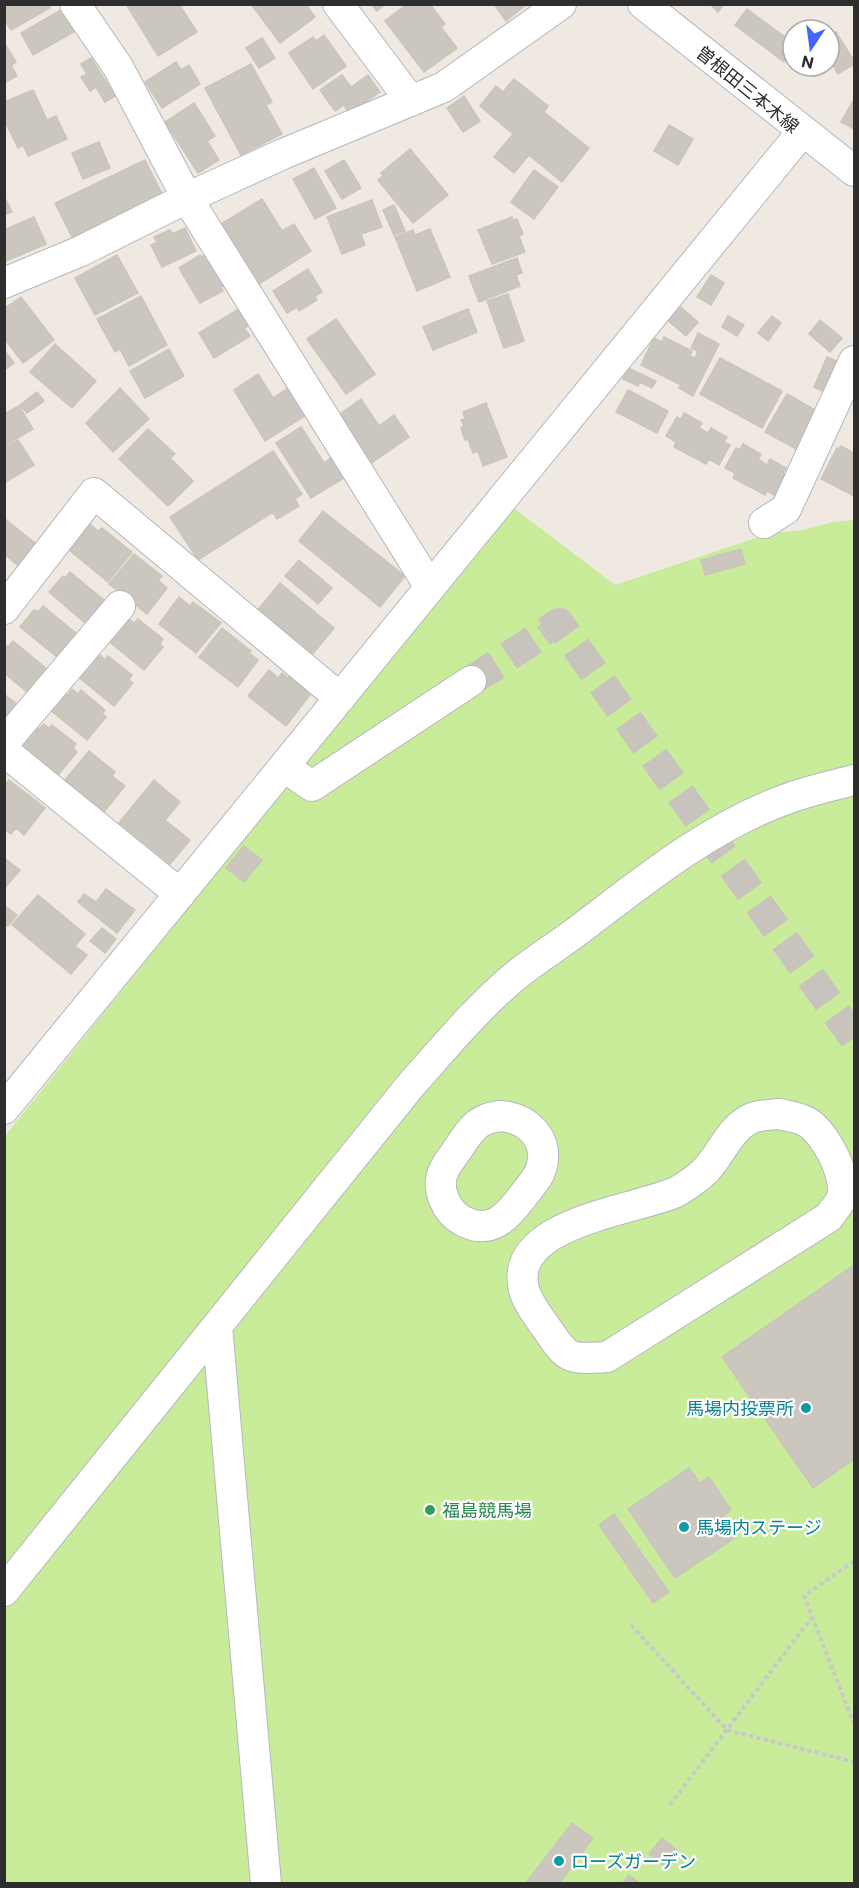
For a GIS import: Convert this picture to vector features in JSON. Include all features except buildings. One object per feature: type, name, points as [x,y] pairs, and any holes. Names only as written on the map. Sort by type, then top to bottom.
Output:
[{"type":"street","points":[[75,4],[118,67],[187,198],[430,587]]},
{"type":"street","points":[[338,4],[411,101]]},
{"type":"street","points":[[4,284],[81,251],[187,198],[283,154],[444,87],[561,4]]},
{"type":"street","name":"曽根田三本木線","points":[[643,4],[802,132],[855,171]]},
{"type":"street","points":[[4,1109],[802,132]]},
{"type":"street","points":[[765,523],[786,510],[855,361]]},
{"type":"street","points":[[4,609],[94,493],[340,698]]},
{"type":"street","points":[[4,744],[120,606]]},
{"type":"street","points":[[284,767],[312,786],[471,681]]},
{"type":"street","points":[[4,751],[180,894]]},
{"type":"street","points":[[4,1591],[410,1086],[471,1016],[514,977],[643,880],[714,834],[784,800],[855,780]]},
{"type":"street","points":[[779,1114],[808,1123],[820,1135],[831,1152],[842,1178],[842,1199],[829,1217],[616,1352],[607,1357],[593,1358],[576,1358],[564,1354],[533,1309],[524,1290],[527,1258],[536,1246],[556,1232],[603,1214],[678,1191],[703,1173],[740,1127],[751,1119],[779,1114]]},
{"type":"street","points":[[217,1326],[266,1884]]},
{"type":"path","points":[[855,1561],[804,1596],[855,1724]]},
{"type":"path","points":[[670,1805],[812,1617]]},
{"type":"path","points":[[631,1625],[727,1730],[855,1762]]},
{"type":"green space","name":"福島競馬場","points":[[511,506],[615,585],[771,533],[802,530],[833,522],[854,520],[854,1883],[5,1884],[5,1136]]},
{"type":"tunnel","points":[[471,681],[559,623],[854,1038]]},
{"type":"place","name":"馬場内投票所","points":[[806,1408]]},
{"type":"place","name":"福島競馬場","points":[[430,1510]]},
{"type":"place","name":"馬場内ステージ","points":[[684,1527]]},
{"type":"place","name":"ローズガーデン","points":[[559,1861]]}]
